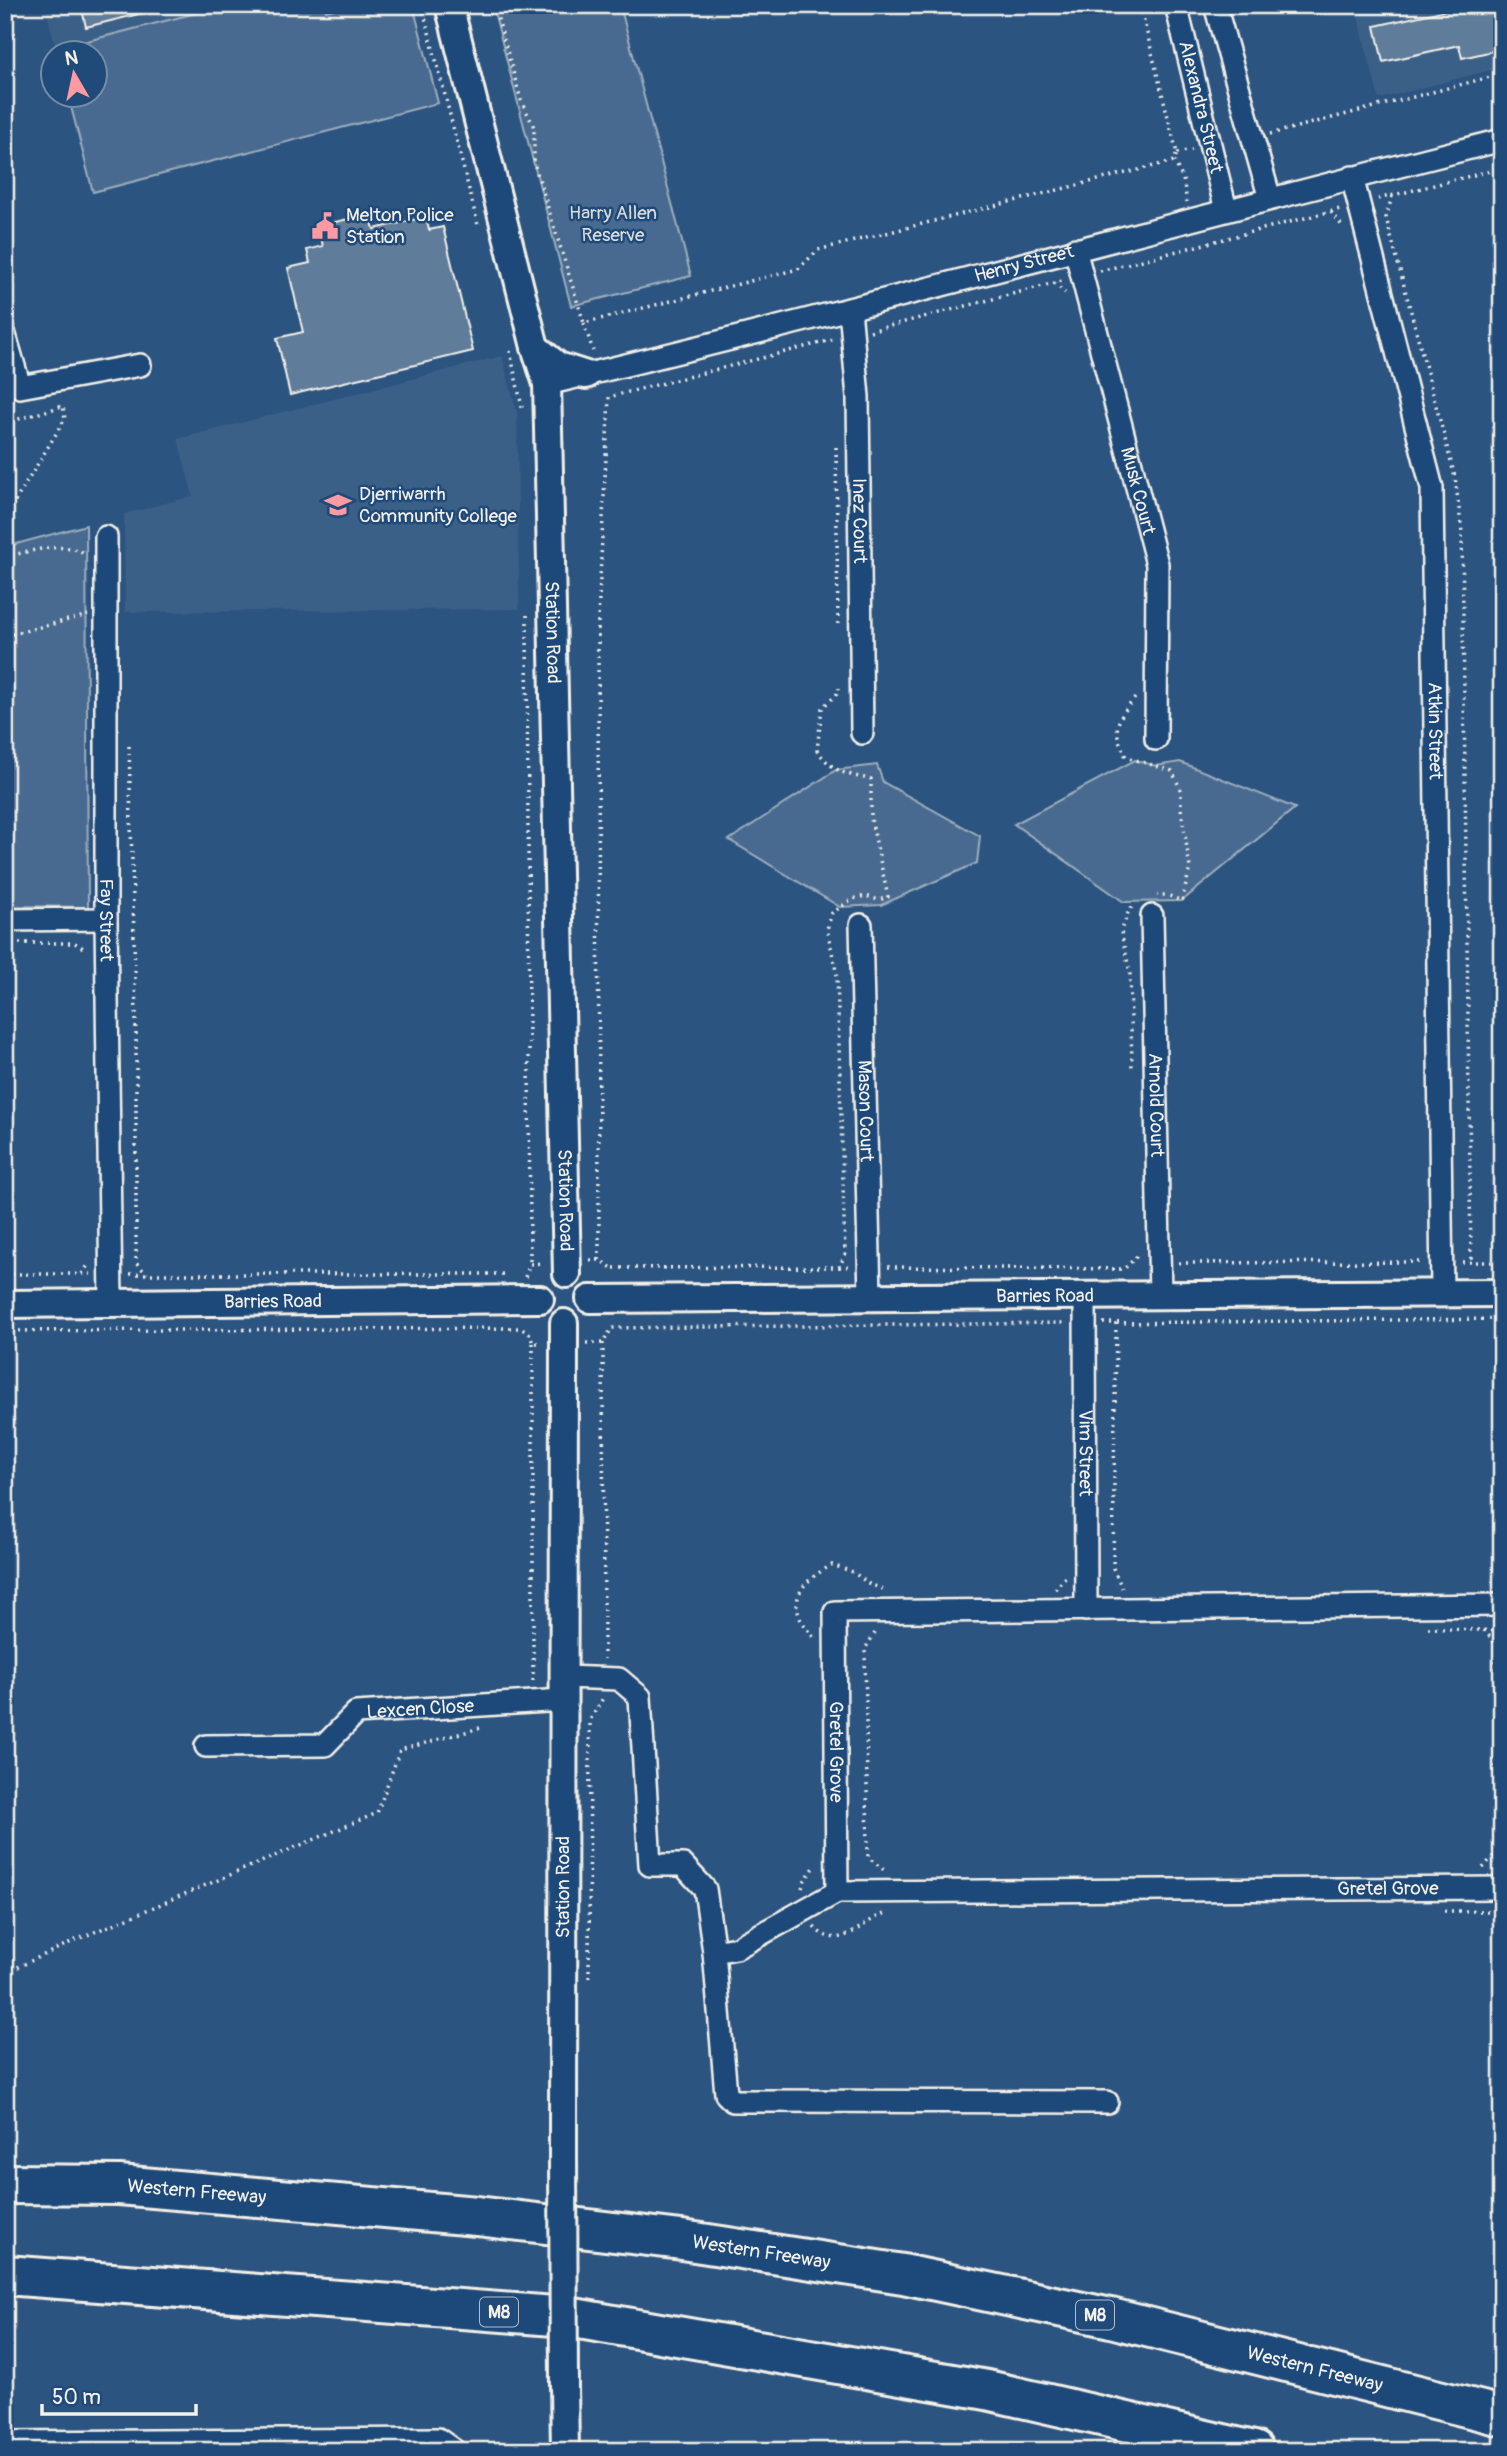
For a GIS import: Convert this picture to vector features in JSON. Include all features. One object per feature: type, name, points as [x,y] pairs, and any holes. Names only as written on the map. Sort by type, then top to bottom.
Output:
[{"type":"highway","name":"Western Freeway","points":[[5,2184],[119,2185],[477,2216],[681,2241],[903,2274],[1124,2321],[1502,2416]]},
{"type":"highway","name":"M8","points":[[5,2275],[568,2317],[987,2390],[1254,2451]]},
{"type":"street","name":"Station Road","points":[[449,5],[522,348],[547,384],[566,1274]]},
{"type":"street","name":"Alexandra Street","points":[[1176,5],[1226,210]]},
{"type":"street","name":"Alexandra Street","points":[[1214,5],[1270,199]]},
{"type":"street","name":"Henry Street","points":[[547,384],[850,309],[1502,140]]},
{"type":"street","name":"Atkin Street","points":[[1352,177],[1432,488],[1442,1293]]},
{"type":"street","name":"Musk Court","points":[[1075,249],[1157,564],[1156,739]]},
{"type":"street","name":"Inez Court","points":[[850,309],[858,397],[862,733]]},
{"type":"street","points":[[5,335],[20,387],[140,365]]},
{"type":"street","points":[[522,348],[558,366],[586,375]]},
{"type":"street","name":"Fay Street","points":[[106,537],[106,919],[111,1303]]},
{"type":"street","name":"Arnold Court","points":[[1145,909],[1160,1295]]},
{"type":"street","points":[[5,920],[106,919]]},
{"type":"street","name":"Mason Court","points":[[861,925],[870,1296]]},
{"type":"street","points":[[566,1274],[582,1280],[590,1298],[583,1316],[564,1333],[547,1316],[540,1299],[546,1283],[566,1274]]},
{"type":"street","name":"Barries Road","points":[[590,1298],[1502,1293]]},
{"type":"street","name":"Vim Street","points":[[1085,1295],[1086,1610]]},
{"type":"street","name":"Barries Road","points":[[5,1304],[540,1299]]},
{"type":"street","name":"Station Road","points":[[564,1333],[565,2451]]},
{"type":"street","name":"Gretel Grove","points":[[1502,1605],[835,1612],[837,1892],[1502,1888]]},
{"type":"street","points":[[604,1679],[619,1679],[640,1697],[650,1865],[683,1865],[705,1889],[714,1952],[726,2094],[733,2101],[1107,2102]]},
{"type":"street","name":"Lexcen Close","points":[[206,1746],[325,1745],[356,1713],[564,1688],[604,1679]]},
{"type":"street","points":[[714,1952],[736,1948],[837,1892]]},
{"type":"street","points":[[5,2442],[273,2446],[438,2439],[455,2451]]},
{"type":"path","points":[[422,5],[480,230]]},
{"type":"path","points":[[514,5],[495,8],[522,100],[534,127],[534,163],[584,323],[798,269],[818,250],[1174,161],[1177,153],[1140,5]]},
{"type":"path","points":[[1268,134],[1502,74]]},
{"type":"path","points":[[853,336],[1502,168]]},
{"type":"path","points":[[1331,212],[1349,236]]},
{"type":"path","points":[[1054,283],[1067,295]]},
{"type":"path","points":[[599,1260],[598,619],[609,397],[834,339],[835,352]]},
{"type":"path","points":[[522,348],[523,412]]},
{"type":"path","points":[[5,423],[63,406],[65,419],[5,518]]},
{"type":"path","points":[[836,442],[838,626]]},
{"type":"path","points":[[527,607],[530,1264]]},
{"type":"path","points":[[5,636],[87,615],[106,613]]},
{"type":"path","points":[[839,679],[839,692],[822,708],[817,750],[828,765],[852,776],[871,779],[871,819],[888,897],[879,900],[866,895],[852,899],[832,913],[827,929],[837,975],[845,1255],[839,1267]]},
{"type":"path","points":[[1141,691],[1118,718],[1118,740],[1126,757],[1172,771],[1181,790],[1190,868],[1182,901],[1167,895],[1147,894]]},
{"type":"path","points":[[128,737],[136,1016],[136,1263],[147,1274]]},
{"type":"path","points":[[1132,1070],[1130,974],[1121,932],[1129,910],[1145,909]]},
{"type":"path","points":[[5,943],[75,943],[89,952]]},
{"type":"path","points":[[614,1268],[1124,1269],[1138,1256]]},
{"type":"path","points":[[1129,1264],[1424,1262]]},
{"type":"path","points":[[5,1274],[511,1274]]},
{"type":"path","points":[[589,1979],[590,1720],[604,1696],[603,1343],[612,1328],[1502,1319]]},
{"type":"path","points":[[1115,1323],[1113,1568],[1122,1589]]},
{"type":"path","points":[[5,1331],[520,1328],[529,1333],[533,1343],[564,1333],[603,1343]]},
{"type":"path","points":[[815,1640],[800,1619],[798,1602],[801,1589],[811,1576],[832,1565],[853,1572],[880,1589],[893,1589]]},
{"type":"path","points":[[1042,1589],[1056,1589],[1070,1572]]},
{"type":"path","points":[[1419,1628],[1502,1631]]},
{"type":"path","points":[[1484,1630],[1496,1644],[1495,1853],[1483,1868],[1493,1868]]},
{"type":"path","points":[[877,1631],[864,1649],[868,1857],[882,1870],[896,1870]]},
{"type":"path","points":[[5,1973],[78,1939],[377,1813],[400,1749],[491,1725]]},
{"type":"path","points":[[820,1860],[805,1880],[800,1897],[810,1922],[819,1932],[831,1938],[854,1932],[862,1929],[873,1918],[890,1912]]},
{"type":"path","points":[[1440,1911],[1502,1911]]},
{"type":"shaded area","points":[[45,5],[227,5],[99,38],[53,38]]},
{"type":"shaded area","points":[[1355,5],[1502,5],[1502,67],[1379,99]]},
{"type":"shaded area","name":"Djerriwarrh Community College","points":[[502,356],[517,413],[519,609],[125,612],[124,514],[193,496],[178,439]]},
{"type":"green space","points":[[227,5],[324,5],[326,11],[350,5],[413,5],[438,103],[93,192],[71,108],[108,108],[108,38],[99,38]]},
{"type":"green space","name":"Harry Allen Reserve","points":[[505,5],[620,5],[691,276],[571,306],[493,8]]},
{"type":"green space","points":[[86,525],[88,907],[5,906],[5,547]]},
{"type":"green space","points":[[1135,760],[1156,766],[1180,762],[1295,808],[1182,901],[1124,902],[1014,824]]},
{"type":"green space","points":[[877,765],[883,782],[980,836],[977,863],[881,905],[840,907],[729,840],[836,770]]},
{"type":"building","points":[[81,5],[150,5],[151,11],[86,27]]},
{"type":"building","points":[[1451,5],[1502,5],[1502,49],[1462,58],[1459,45],[1383,62],[1375,26],[1451,9]]},
{"type":"building","points":[[370,214],[374,229],[426,217],[429,230],[443,227],[473,351],[290,395],[277,338],[303,332],[288,268],[310,263],[307,250],[323,246],[318,226]]},
{"type":"place","name":"Melton Police Station","points":[[325,226]]},
{"type":"place","name":"Djerriwarrh Community College","points":[[338,505]]}]
